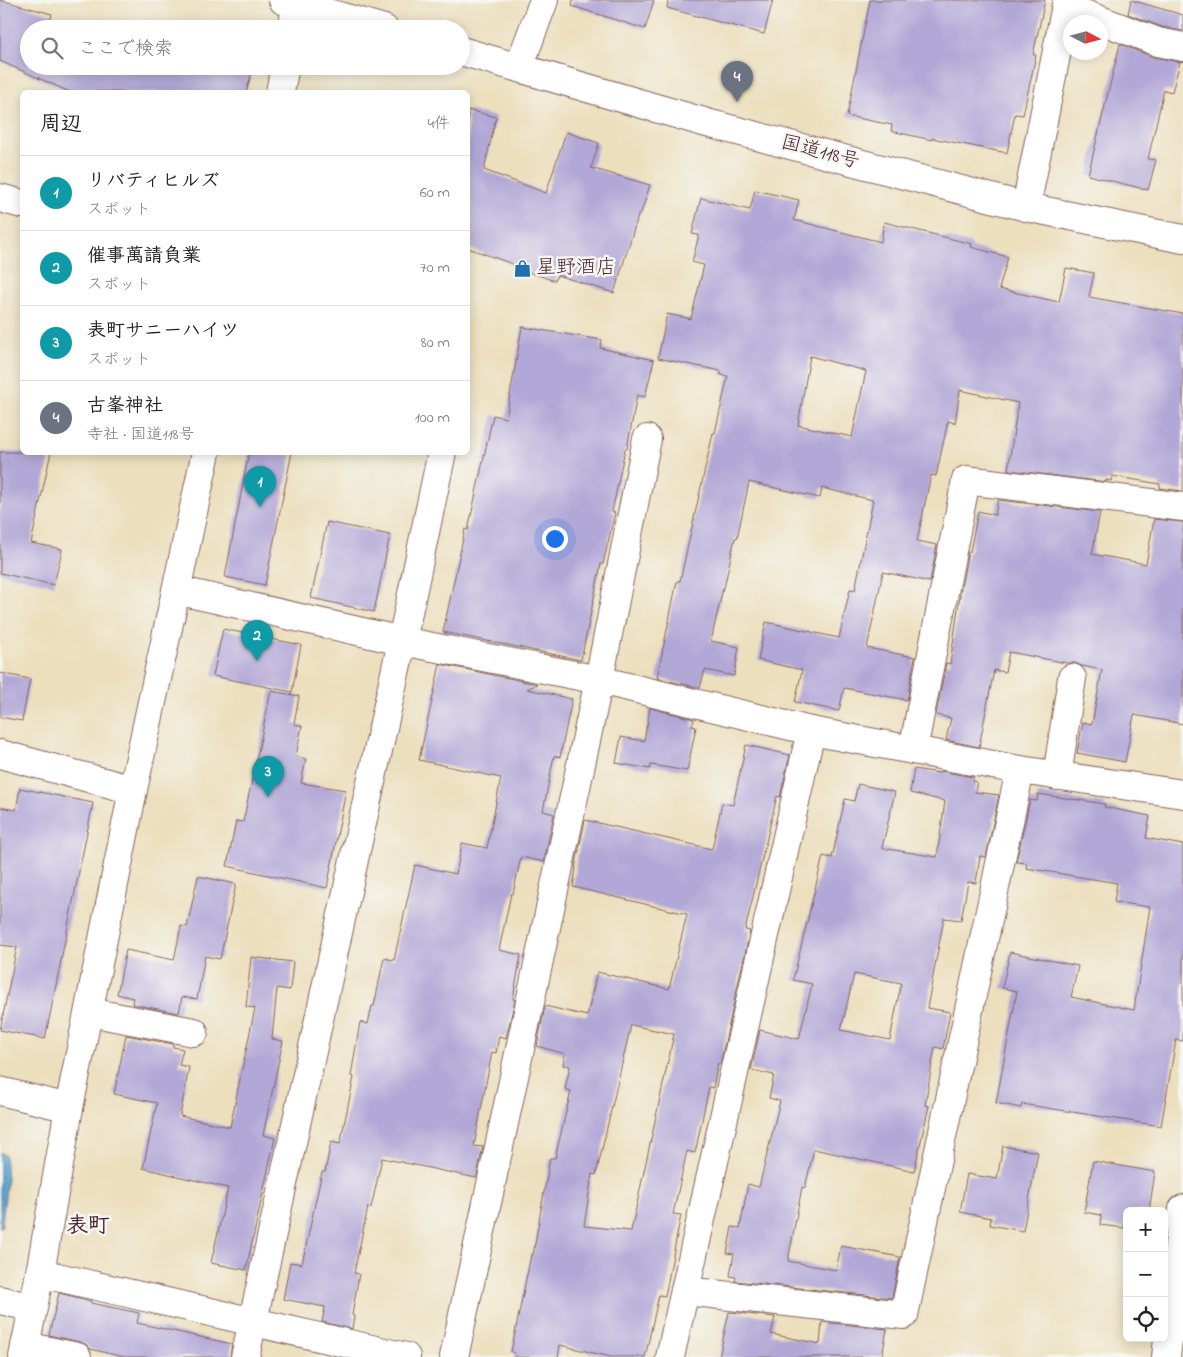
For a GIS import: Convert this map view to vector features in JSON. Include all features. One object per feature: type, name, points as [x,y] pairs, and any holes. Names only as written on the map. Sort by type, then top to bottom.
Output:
[{"type":"main road","points":[[518,68],[544,0]]},
{"type":"main road","points":[[1026,208],[1066,4],[1158,42],[1183,47]]},
{"type":"main road","points":[[291,11],[338,20]]},
{"type":"main road","name":"国道118号","points":[[470,54],[707,123],[1026,208],[1183,238]]},
{"type":"main road","points":[[280,90],[283,75]]},
{"type":"main road","points":[[0,198],[20,203]]},
{"type":"main road","points":[[454,1357],[599,680],[647,439]]},
{"type":"main road","points":[[77,1357],[24,1352],[69,1108],[205,455]]},
{"type":"main road","points":[[245,1357],[441,455]]},
{"type":"main road","points":[[913,750],[966,480],[1183,507]]},
{"type":"main road","points":[[176,590],[402,641],[599,680],[811,731],[1020,770],[1183,794]]},
{"type":"main road","points":[[1057,776],[1072,678]]},
{"type":"main road","points":[[670,1357],[811,731]]},
{"type":"main road","points":[[0,754],[134,790]]},
{"type":"main road","points":[[685,1291],[904,1315],[1020,770]]},
{"type":"main road","points":[[89,1012],[194,1032]]},
{"type":"main road","points":[[0,1091],[69,1108]]},
{"type":"main road","points":[[1166,1357],[1183,1209]]},
{"type":"main road","points":[[40,1273],[406,1357]]},
{"type":"main road","points":[[0,1300],[33,1308]]},
{"type":"water","points":[[0,1152],[5,1155],[7,1179],[2,1225],[0,1228]]},
{"type":"building","points":[[0,0],[52,14],[50,20],[20,20],[20,70],[0,61]]},
{"type":"building","points":[[573,0],[654,0],[645,29],[572,6]]},
{"type":"building","points":[[668,0],[773,0],[764,34],[667,8]]},
{"type":"building","points":[[870,0],[1045,0],[1023,115],[1015,114],[1007,153],[891,131],[892,125],[847,116]]},
{"type":"building","points":[[1131,0],[1183,15],[1183,31],[1162,27],[1128,14]]},
{"type":"building","points":[[1120,44],[1153,57],[1180,62],[1172,92],[1164,90],[1148,159],[1156,160],[1148,190],[1088,175]]},
{"type":"building","points":[[32,75],[251,75],[247,90],[65,90]]},
{"type":"building","points":[[470,110],[496,117],[484,170],[546,193],[566,132],[599,143],[591,168],[650,185],[641,213],[639,213],[614,293],[557,275],[555,281],[517,268],[518,266],[470,249]]},
{"type":"building","points":[[755,190],[799,200],[794,220],[881,242],[884,222],[972,244],[971,247],[1008,257],[999,289],[1059,302],[1066,268],[1094,273],[1089,297],[1183,314],[1183,491],[1160,488],[1160,484],[1112,476],[1111,481],[1106,480],[1106,482],[1008,470],[1018,403],[960,390],[955,423],[948,421],[936,476],[931,475],[917,541],[937,545],[930,582],[883,572],[867,648],[915,657],[907,700],[844,688],[839,711],[795,702],[802,670],[758,660],[766,622],[839,638],[850,589],[855,590],[873,500],[822,488],[820,498],[749,482],[711,641],[739,647],[734,676],[705,670],[700,688],[657,678],[677,581],[680,581],[713,433],[715,433],[728,376],[721,375],[721,371],[658,358],[667,314],[691,319],[704,265],[692,262],[699,235],[692,234],[701,198],[750,210]],"holes":[[[810,356],[866,371],[852,437],[798,425]]]},
{"type":"building","points":[[522,327],[602,340],[600,348],[654,360],[645,397],[637,395],[627,449],[625,449],[612,512],[615,513],[603,564],[601,564],[581,660],[443,632],[465,529],[468,530],[493,415],[506,418]]},
{"type":"building","points":[[0,452],[20,452],[20,455],[50,455],[31,543],[62,549],[54,585],[0,573]]},
{"type":"building","points":[[248,455],[291,455],[265,585],[225,577]]},
{"type":"building","points":[[998,500],[1100,512],[1092,554],[1146,564],[1154,519],[1183,522],[1183,724],[1134,715],[1125,762],[1077,753],[1083,722],[1092,724],[1102,670],[1075,663],[1009,652],[1005,672],[994,670],[979,747],[946,740],[951,718],[936,715],[946,663],[950,664],[968,552],[970,552],[978,511],[995,515]]},
{"type":"building","points":[[327,522],[390,535],[374,612],[311,598]]},
{"type":"building","points":[[223,629],[301,645],[292,692],[213,676]]},
{"type":"building","points":[[440,664],[537,684],[527,689],[572,699],[560,757],[554,756],[543,811],[554,814],[544,862],[521,857],[499,950],[521,955],[513,999],[515,1000],[506,1038],[499,1036],[496,1053],[492,1052],[474,1146],[483,1147],[476,1178],[382,1158],[371,1208],[368,1207],[354,1273],[359,1274],[352,1315],[354,1316],[352,1329],[322,1322],[325,1307],[283,1299],[290,1262],[302,1264],[322,1172],[325,1172],[331,1142],[340,1144],[354,1077],[351,1076],[360,1022],[368,1024],[372,1006],[374,1006],[384,958],[394,960],[415,865],[456,874],[462,843],[487,848],[501,778],[419,760]]},
{"type":"building","points":[[0,673],[30,679],[22,721],[0,717]]},
{"type":"building","points":[[271,691],[299,696],[294,724],[302,726],[296,756],[306,759],[301,783],[346,790],[327,888],[227,866],[236,821],[243,822]]},
{"type":"building","points":[[650,708],[694,719],[692,726],[696,727],[687,771],[651,765],[650,769],[616,763],[621,737],[644,741]]},
{"type":"building","points":[[746,745],[790,755],[780,797],[777,796],[745,930],[750,931],[720,1064],[718,1063],[713,1088],[709,1087],[695,1153],[687,1151],[673,1214],[681,1215],[665,1296],[659,1295],[645,1357],[611,1357],[560,1345],[558,1357],[514,1357],[515,1353],[511,1352],[531,1255],[533,1255],[550,1158],[555,1158],[571,1091],[565,1089],[570,1066],[563,1065],[565,1054],[537,1046],[545,1006],[587,1016],[597,972],[669,989],[687,914],[573,887],[585,820],[712,849],[722,803],[733,805]],"holes":[[[631,1025],[674,1034],[631,1231],[584,1226],[592,1174],[596,1175]]]},
{"type":"building","points":[[914,769],[939,773],[940,771],[973,777],[973,781],[977,782],[975,792],[999,795],[986,857],[980,856],[976,883],[968,882],[961,920],[944,918],[927,1008],[950,1012],[943,1049],[935,1047],[925,1105],[929,1106],[914,1171],[814,1149],[805,1188],[802,1187],[788,1261],[836,1270],[841,1246],[900,1257],[892,1298],[735,1281],[736,1277],[730,1276],[734,1254],[727,1253],[732,1227],[740,1228],[748,1184],[759,1187],[780,1101],[769,1098],[774,1075],[751,1070],[760,1030],[799,1039],[812,984],[793,980],[823,856],[832,858],[845,799],[854,801],[858,784],[895,792],[882,848],[937,857],[945,801],[910,793]],"holes":[[[854,974],[901,983],[890,1040],[841,1030]]]},
{"type":"building","points":[[20,788],[93,803],[45,1039],[0,1030],[17,947],[0,945],[0,807],[16,810]]},
{"type":"building","points":[[1038,794],[1105,804],[1104,807],[1150,816],[1146,838],[1183,845],[1183,1041],[1176,1040],[1161,1126],[1022,1104],[1021,1108],[996,1103],[1017,991],[1002,988],[1010,952],[1078,966],[1071,997],[1134,1010],[1150,907],[1114,902],[1117,883],[1026,868],[1027,863],[1016,862],[1030,800],[1037,801]]},
{"type":"building","points":[[198,876],[236,884],[220,959],[205,956],[197,999],[182,997],[179,1013],[132,1004],[133,998],[117,994],[126,950],[174,960],[181,926],[187,927]]},
{"type":"building","points":[[251,957],[293,962],[290,990],[277,988],[272,1039],[283,1041],[263,1135],[275,1138],[246,1270],[211,1263],[228,1188],[143,1168],[157,1103],[114,1094],[126,1035],[173,1044],[173,1047],[183,1049],[179,1065],[189,1067],[180,1116],[230,1127],[255,1008],[246,1007]]},
{"type":"building","points":[[1003,1146],[1038,1152],[1023,1231],[990,1225],[991,1218],[960,1212],[967,1174],[997,1179]]},
{"type":"building","points":[[1093,1161],[1155,1172],[1150,1207],[1123,1207],[1123,1228],[1100,1225],[1101,1215],[1084,1212]]},
{"type":"building","points":[[59,1293],[91,1301],[91,1303],[139,1313],[137,1323],[232,1344],[230,1357],[124,1357],[90,1349],[87,1345],[80,1342],[49,1335]]},
{"type":"building","points":[[729,1312],[775,1317],[771,1334],[820,1344],[822,1322],[887,1329],[882,1357],[719,1357]]},
{"type":"place","name":"古峯神社","points":[[737,102]]},
{"type":"place","name":"星野酒店","points":[[522,268]]},
{"type":"place","name":"リバティヒルズ","points":[[260,507]]},
{"type":"place","name":"催事萬請負業","points":[[257,661]]},
{"type":"place","name":"表町サニーハイツ","points":[[268,797]]},
{"type":"district","name":"表町","points":[[88,1227]]}]
